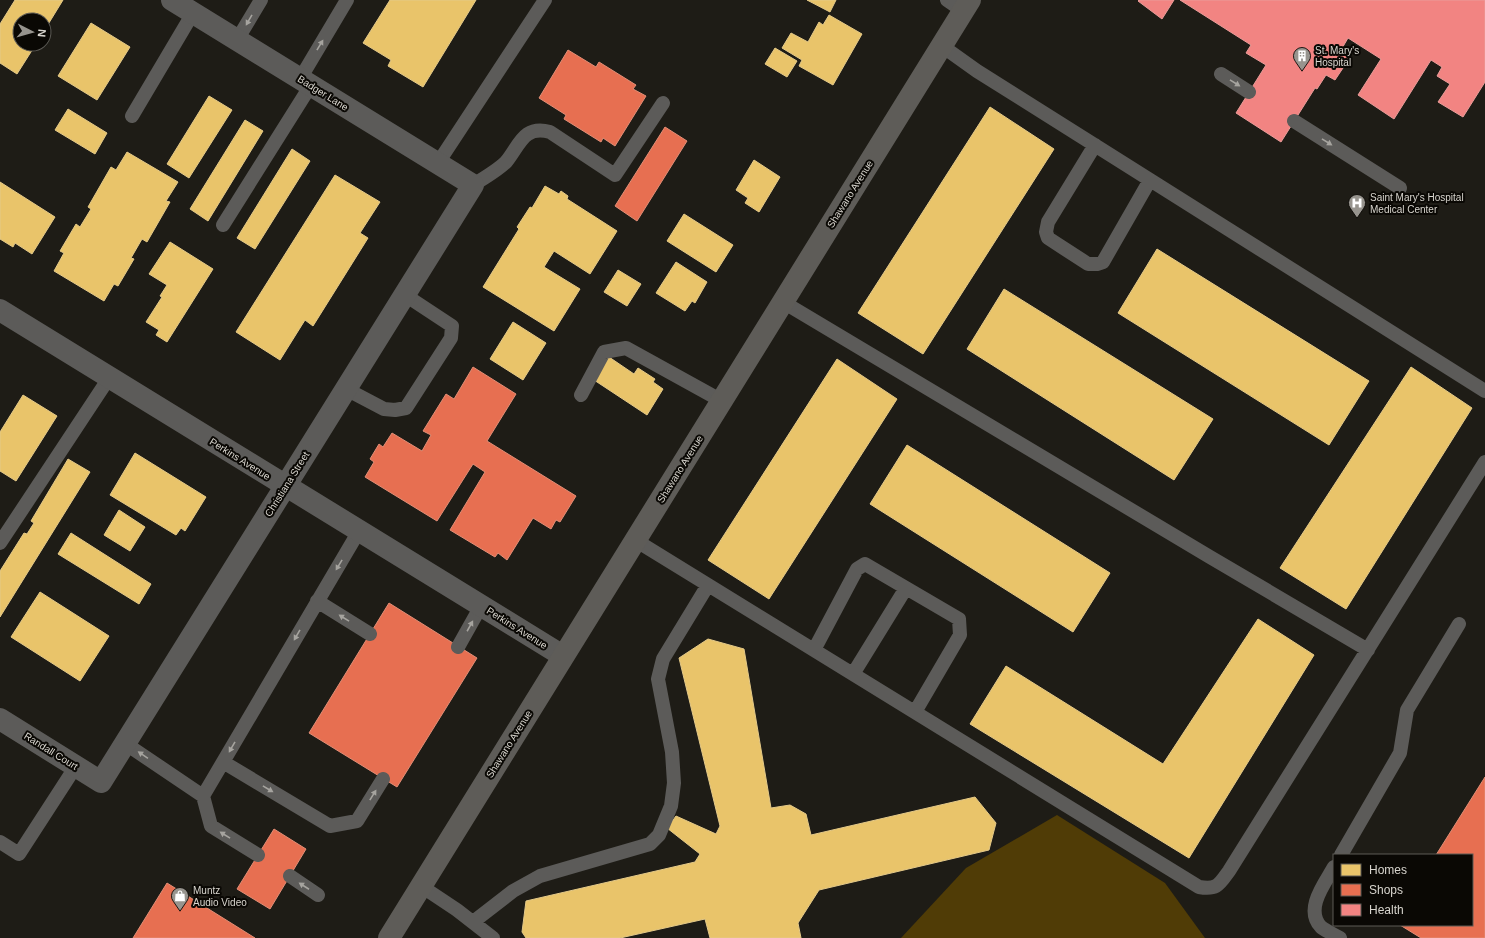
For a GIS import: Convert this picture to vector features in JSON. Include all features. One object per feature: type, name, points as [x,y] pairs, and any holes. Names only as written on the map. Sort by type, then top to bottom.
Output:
[{"type":"main road","name":"Shawano Avenue","points":[[389,938],[942,46],[960,4]]},
{"type":"street","name":"Badger Lane","points":[[172,0],[473,185]]},
{"type":"street","name":"Christiana Street","points":[[102,782],[473,185]]},
{"type":"street","name":"Perkins Avenue","points":[[0,310],[563,656]]},
{"type":"street","name":"Randall Court","points":[[0,719],[102,782]]},
{"type":"lane","points":[[237,40],[261,0]]},
{"type":"lane","points":[[223,225],[305,82],[347,0]]},
{"type":"lane","points":[[438,164],[545,0]]},
{"type":"lane","points":[[132,116],[193,13]]},
{"type":"lane","points":[[942,46],[977,71],[1485,391]]},
{"type":"lane","points":[[1221,74],[1249,92]]},
{"type":"lane","points":[[473,185],[505,163],[522,138],[530,132],[540,129],[550,132],[615,175],[663,103]]},
{"type":"lane","points":[[1294,121],[1400,188]]},
{"type":"lane","points":[[1095,145],[1048,222],[1046,232],[1048,238],[1088,264],[1103,262],[1150,180]]},
{"type":"lane","points":[[346,389],[384,409],[395,410],[406,408],[451,338],[452,326],[405,295]]},
{"type":"lane","points":[[783,302],[1368,650]]},
{"type":"lane","points":[[581,395],[604,352],[626,348],[722,401]]},
{"type":"lane","points":[[0,543],[109,378]]},
{"type":"lane","points":[[636,540],[1199,887],[1210,888],[1219,886],[1229,871],[1485,462]]},
{"type":"lane","points":[[203,796],[359,531]]},
{"type":"lane","points":[[814,650],[857,569],[865,564],[959,619],[960,635],[915,712]]},
{"type":"lane","points":[[473,922],[513,891],[540,876],[650,844],[658,835],[671,806],[674,771],[672,752],[658,679],[663,659],[708,585]]},
{"type":"lane","points":[[853,674],[906,588]]},
{"type":"lane","points":[[317,601],[370,634]]},
{"type":"lane","points":[[458,647],[481,606]]},
{"type":"lane","points":[[1342,854],[1400,753],[1407,710],[1459,624]]},
{"type":"lane","points":[[126,744],[203,796],[211,826],[258,855]]},
{"type":"lane","points":[[223,762],[330,826],[357,821],[383,778]]},
{"type":"lane","points":[[0,842],[19,854],[76,766]]},
{"type":"lane","points":[[1333,868],[1315,899],[1315,916],[1321,927],[1340,938]]},
{"type":"lane","points":[[290,876],[318,895]]},
{"type":"lane","points":[[421,886],[473,922],[493,938]]},
{"type":"shaded area","points":[[1057,815],[1165,883],[1205,938],[901,938],[966,868]]},
{"type":"building: Homes","points":[[15,0],[63,0],[52,18],[52,12],[12,12],[12,52],[31,52],[17,74],[0,63],[0,24]]},
{"type":"building: Homes","points":[[390,0],[476,0],[423,87],[388,66],[391,60],[363,43]]},
{"type":"building: Homes","points":[[807,0],[836,0],[830,12]]},
{"type":"building: Homes","points":[[829,15],[862,34],[833,85],[799,66],[802,60],[782,48],[791,33],[808,42],[819,22],[823,25]]},
{"type":"building: Homes","points":[[91,23],[130,47],[97,100],[58,76]]},
{"type":"building: Homes","points":[[775,48],[797,61],[787,77],[765,64]]},
{"type":"building: Homes","points":[[209,96],[232,110],[189,178],[167,164]]},
{"type":"building: Homes","points":[[990,107],[1054,149],[923,354],[858,313]]},
{"type":"building: Homes","points":[[68,109],[107,133],[95,154],[55,130]]},
{"type":"building: Homes","points":[[245,120],[263,131],[208,221],[190,209]]},
{"type":"building: Homes","points":[[292,149],[310,161],[255,249],[237,238]]},
{"type":"building: Homes","points":[[127,152],[178,182],[166,201],[170,202],[147,242],[142,239],[131,258],[134,259],[118,286],[114,284],[104,301],[54,271],[64,253],[60,251],[76,224],[80,227],[91,209],[88,207],[111,167],[116,170]]},
{"type":"building: Homes","points":[[754,160],[780,177],[759,212],[745,203],[748,198],[736,190]]},
{"type":"building: Homes","points":[[335,175],[380,202],[360,233],[368,238],[313,326],[305,320],[280,360],[236,332]]},
{"type":"building: Homes","points":[[0,182],[55,217],[32,254],[15,243],[13,247],[0,239]]},
{"type":"building: Homes","points":[[545,186],[559,194],[561,191],[568,196],[567,199],[617,231],[590,274],[554,251],[544,267],[580,289],[554,331],[483,287],[519,229],[517,227],[530,207],[532,208]]},
{"type":"building: Homes","points":[[684,214],[733,245],[716,272],[667,241]]},
{"type":"building: Homes","points":[[170,242],[213,269],[167,342],[156,335],[159,330],[146,322],[162,297],[160,296],[167,285],[149,274]]},
{"type":"building: Homes","points":[[1157,249],[1369,381],[1329,445],[1118,313]]},
{"type":"building: Homes","points":[[676,262],[707,282],[695,303],[692,301],[685,311],[656,293]]},
{"type":"building: Homes","points":[[618,270],[641,284],[627,306],[604,292]]},
{"type":"building: Homes","points":[[1004,289],[1213,419],[1174,480],[967,349]]},
{"type":"building: Homes","points":[[513,322],[546,343],[523,380],[490,359]]},
{"type":"building: Homes","points":[[609,357],[634,374],[638,368],[655,379],[653,382],[663,389],[647,415],[594,380]]},
{"type":"building: Homes","points":[[837,359],[897,399],[769,599],[708,560]]},
{"type":"building: Homes","points":[[1411,367],[1472,408],[1346,609],[1280,568]]},
{"type":"building: Homes","points":[[23,395],[57,416],[16,481],[0,471],[0,432]]},
{"type":"building: Homes","points":[[907,445],[1110,573],[1073,632],[870,504]]},
{"type":"building: Homes","points":[[135,453],[206,497],[185,531],[181,528],[176,535],[110,495]]},
{"type":"building: Homes","points":[[68,459],[90,472],[0,617],[0,571],[24,533],[27,534],[34,523],[31,521]]},
{"type":"building: Homes","points":[[119,510],[145,527],[130,551],[104,535]]},
{"type":"building: Homes","points":[[71,533],[151,584],[139,604],[58,554]]},
{"type":"building: Homes","points":[[40,592],[109,636],[80,681],[11,637]]},
{"type":"building: Homes","points":[[1258,619],[1314,655],[1189,858],[970,724],[1006,666],[1163,764]]},
{"type":"building: Homes","points":[[708,639],[744,649],[771,808],[790,805],[806,814],[811,835],[975,797],[996,823],[989,850],[819,890],[798,923],[801,938],[710,938],[705,919],[620,938],[526,938],[522,932],[526,901],[695,862],[700,854],[667,828],[676,816],[716,834],[720,826],[679,658]]},
{"type":"building: Shops","points":[[568,50],[596,67],[599,62],[636,85],[633,89],[646,96],[615,146],[603,138],[601,142],[564,119],[566,115],[539,98]]},
{"type":"building: Shops","points":[[665,127],[687,141],[637,221],[615,206]]},
{"type":"building: Shops","points":[[473,367],[516,394],[487,441],[576,496],[560,522],[556,520],[551,529],[533,518],[507,560],[498,553],[495,557],[450,530],[485,472],[473,464],[437,521],[365,477],[374,462],[370,459],[379,444],[383,447],[392,433],[422,451],[431,435],[423,431],[446,394],[454,399]]},
{"type":"building: Shops","points":[[389,603],[477,658],[397,787],[309,733]]},
{"type":"building: Shops","points":[[1485,777],[1485,938],[1421,938],[1402,926],[1473,926],[1473,854],[1437,854]]},
{"type":"building: Shops","points":[[274,829],[306,849],[270,909],[237,889]]},
{"type":"building: Shops","name":"Muntz Audio Video","points":[[167,883],[255,938],[133,938]]},
{"type":"building: Health","points":[[1174,0],[1162,19],[1138,1]]},
{"type":"building: Health","name":"St. Mary's Hospital","points":[[1180,0],[1485,0],[1485,82],[1463,117],[1438,102],[1450,84],[1437,76],[1442,67],[1431,60],[1394,119],[1358,95],[1381,59],[1348,38],[1341,50],[1351,56],[1335,80],[1326,75],[1317,89],[1315,88],[1281,142],[1236,113],[1266,65],[1246,53],[1251,45]]},
{"type":"place","name":"St. Mary's Hospital","points":[[1302,71]]},
{"type":"place","name":"Saint Mary's Hospital Medical Center","points":[[1357,218]]},
{"type":"place","name":"Muntz Audio Video","points":[[180,911]]}]
